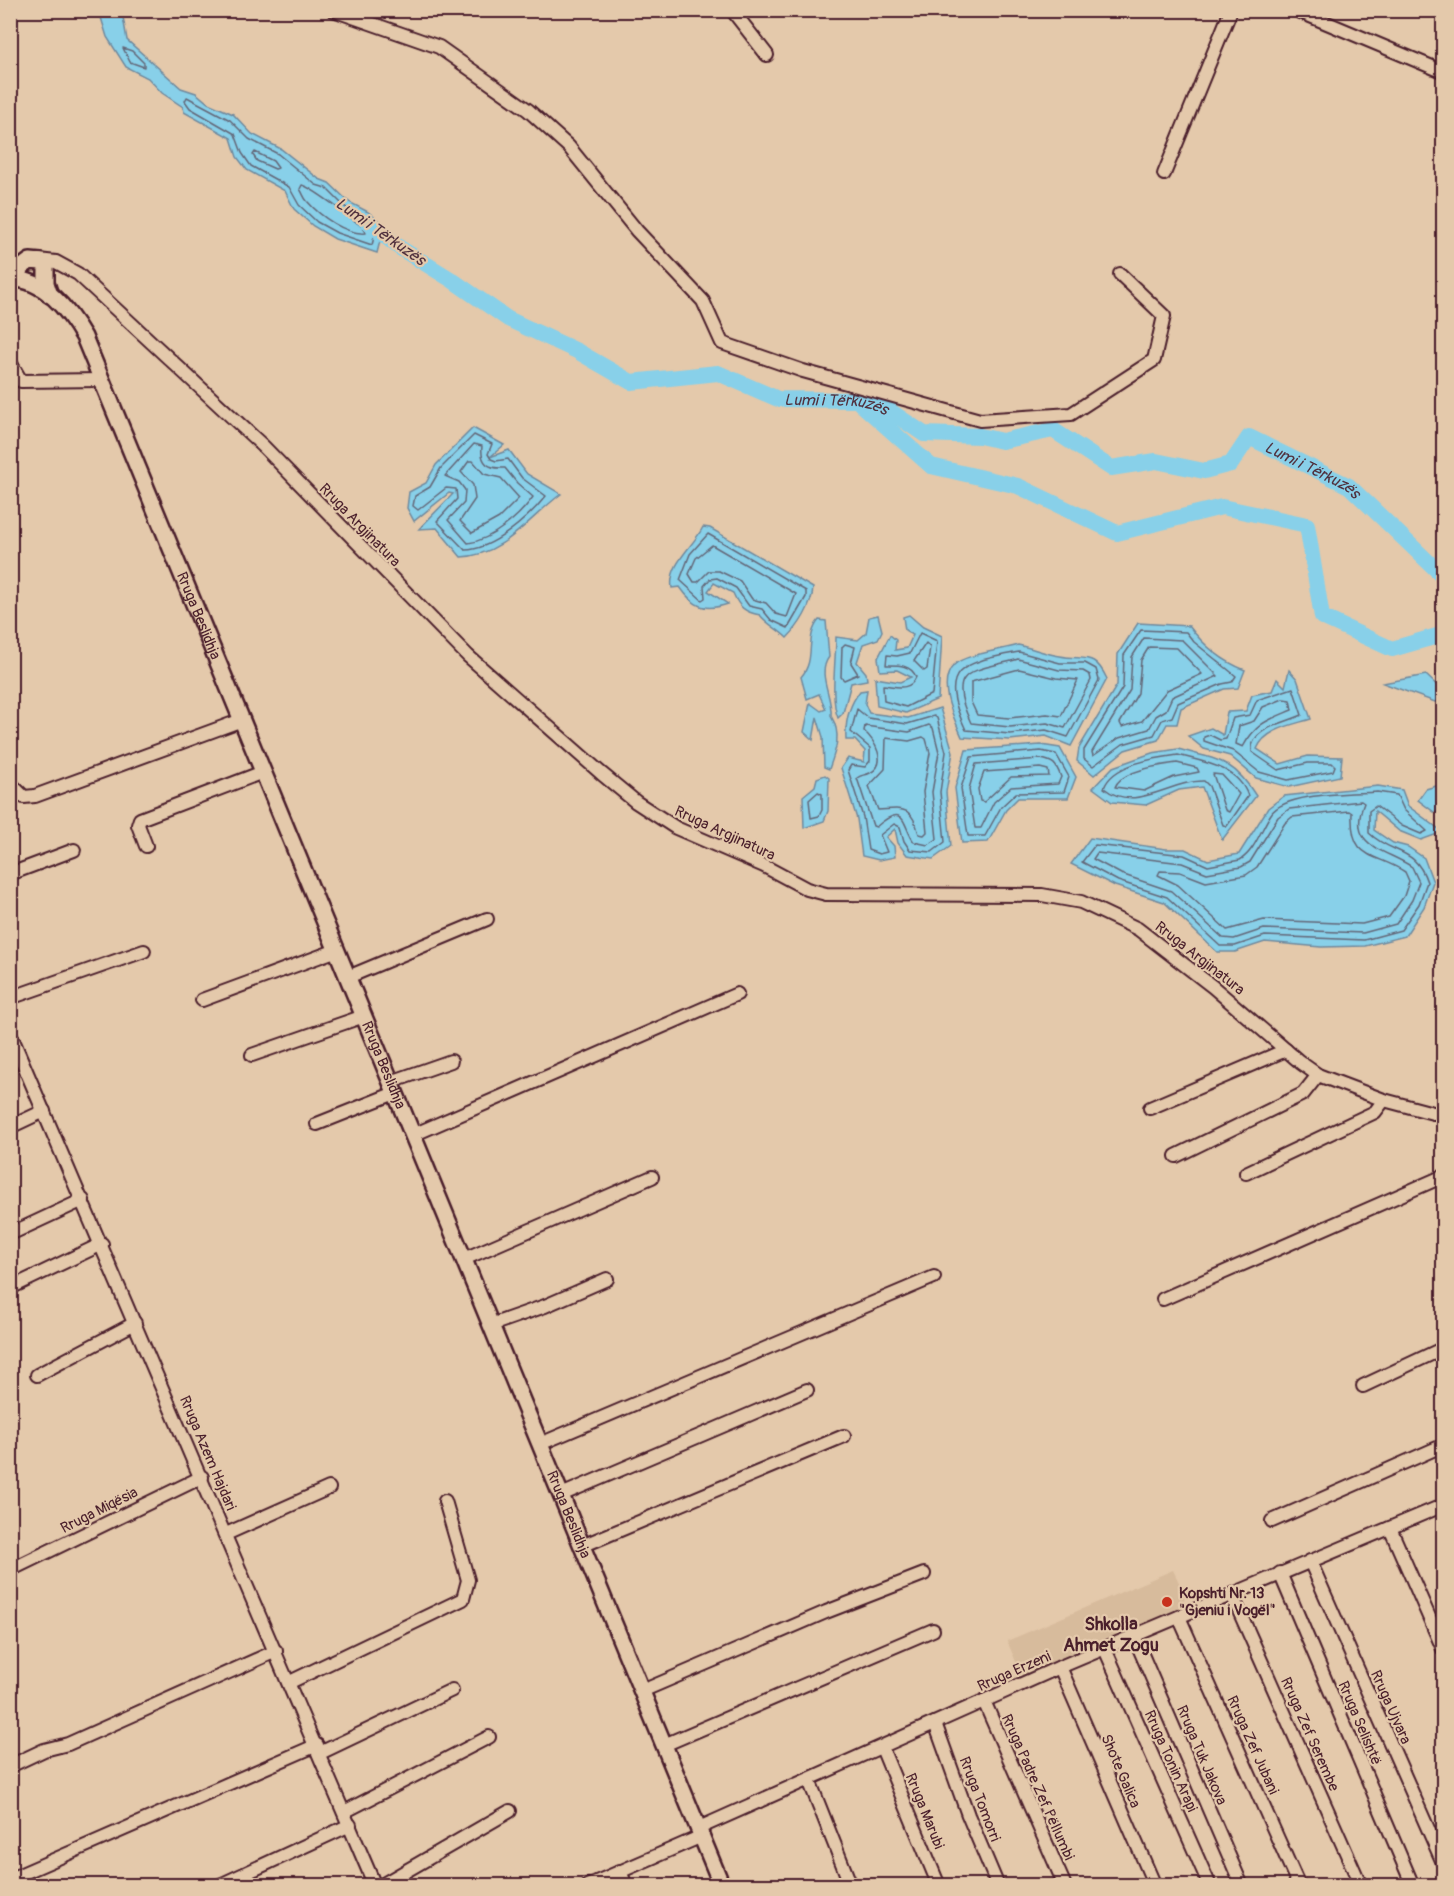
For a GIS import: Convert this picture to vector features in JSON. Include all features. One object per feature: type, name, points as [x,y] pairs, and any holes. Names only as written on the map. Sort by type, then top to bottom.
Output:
[{"type":"main road","points":[[31,263],[45,267],[45,283],[52,297]]},
{"type":"main road","points":[[10,278],[31,263]]},
{"type":"main road","points":[[31,263],[25,274],[31,281]]},
{"type":"main road","points":[[10,278],[39,282],[46,274]]},
{"type":"main road","name":"Rruga Beslidhja","points":[[31,281],[52,297],[78,327],[101,380],[722,1886]]},
{"type":"street","points":[[333,10],[439,47],[528,110],[569,147],[637,231],[703,301],[722,343],[803,372],[980,420],[1071,414],[1154,360],[1164,316],[1120,274]]},
{"type":"street","points":[[732,10],[767,55]]},
{"type":"street","points":[[1164,174],[1231,10]]},
{"type":"street","points":[[1296,10],[1443,72]]},
{"type":"street","name":"Rruga Argjinatura","points":[[31,263],[56,262],[78,274],[262,446],[468,656],[602,774],[662,820],[764,866],[807,889],[826,894],[1042,895],[1081,902],[1138,928],[1222,993],[1318,1075],[1384,1100],[1440,1116]]},
{"type":"street","points":[[46,274],[57,269],[78,274]]},
{"type":"street","points":[[10,362],[16,384],[101,380]]},
{"type":"street","points":[[10,783],[24,797],[34,796],[242,720]]},
{"type":"street","points":[[146,846],[138,825],[140,819],[263,772]]},
{"type":"street","points":[[10,874],[74,850]]},
{"type":"street","points":[[348,977],[487,919]]},
{"type":"street","points":[[202,1000],[337,950]]},
{"type":"street","points":[[10,998],[144,951]]},
{"type":"street","points":[[413,1135],[737,994]]},
{"type":"street","points":[[252,1055],[364,1016]]},
{"type":"street","name":"Rruga Azem Hajdari","points":[[10,1033],[16,1059],[44,1111],[83,1200],[319,1749],[375,1886]]},
{"type":"street","points":[[1150,1108],[1286,1050]]},
{"type":"street","points":[[317,1124],[451,1061]]},
{"type":"street","points":[[1176,1156],[1303,1095],[1318,1075]]},
{"type":"street","points":[[1246,1173],[1375,1112],[1384,1100]]},
{"type":"street","points":[[10,1127],[44,1111]]},
{"type":"street","points":[[1162,1299],[1443,1176]]},
{"type":"street","points":[[464,1259],[652,1178]]},
{"type":"street","points":[[10,1234],[83,1200]]},
{"type":"street","points":[[10,1288],[102,1244]]},
{"type":"street","points":[[540,1444],[934,1277]]},
{"type":"street","points":[[491,1325],[545,1306],[607,1279]]},
{"type":"street","points":[[37,1375],[135,1323]]},
{"type":"street","points":[[1363,1386],[1443,1348]]},
{"type":"street","points":[[561,1495],[807,1390]]},
{"type":"street","points":[[582,1546],[844,1436]]},
{"type":"street","points":[[1272,1521],[1443,1445]]},
{"type":"street","name":"Rruga Miqësia","points":[[10,1570],[202,1477]]},
{"type":"street","points":[[226,1534],[329,1488]]},
{"type":"street","points":[[290,1682],[386,1638],[463,1599],[468,1580],[445,1501]]},
{"type":"street","name":"Rruga Erzeni","points":[[587,1886],[809,1780],[1060,1667],[1443,1505]]},
{"type":"street","points":[[1390,1528],[1443,1650]]},
{"type":"street","name":"Rruga Ujvara","points":[[1310,1561],[1443,1865]]},
{"type":"street","name":"Rruga Selishtë","points":[[1280,1573],[1413,1886]]},
{"type":"street","points":[[642,1691],[851,1601],[924,1574]]},
{"type":"street","name":"Rruga Zef Serembe","points":[[1232,1595],[1361,1886]]},
{"type":"street","name":"Rruga Zef Jubani","points":[[1179,1617],[1299,1886]]},
{"type":"street","points":[[664,1745],[933,1630]]},
{"type":"street","name":"Rruga Tuk Jakova","points":[[1134,1636],[1242,1886]]},
{"type":"street","name":"Rruga Tonin Arapi","points":[[1105,1649],[1210,1886]]},
{"type":"street","points":[[10,1766],[44,1750],[68,1744],[276,1651]]},
{"type":"street","name":"Shote Galica","points":[[1060,1667],[1155,1886]]},
{"type":"street","points":[[10,1879],[319,1749],[452,1690]]},
{"type":"street","name":"Rruga Padre Zef Pëllumbi","points":[[984,1701],[1065,1886]]},
{"type":"street","name":"Rruga Tomorri","points":[[935,1723],[968,1815],[998,1886]]},
{"type":"street","points":[[344,1812],[489,1737]]},
{"type":"street","name":"Rruga Marubi","points":[[882,1748],[939,1886]]},
{"type":"street","points":[[809,1780],[851,1886]]},
{"type":"street","points":[[380,1886],[510,1811]]},
{"type":"street","points":[[218,1886],[350,1825]]},
{"type":"street","points":[[620,1871],[626,1886]]},
{"type":"shaded area","points":[[1173,1570],[1185,1595],[1182,1610],[1023,1678],[1007,1641]]},
{"type":"water","points":[[99,11],[122,11],[127,40],[181,88],[196,93],[208,103],[233,114],[252,134],[281,149],[319,179],[329,183],[349,202],[368,212],[384,225],[377,253],[335,239],[313,226],[294,209],[285,191],[247,170],[237,157],[231,138],[184,112],[183,107],[162,93],[148,78],[126,67],[107,37]]},
{"type":"water","points":[[473,428],[504,445],[490,457],[509,450],[527,474],[561,494],[503,543],[476,555],[461,557],[437,528],[419,529],[453,494],[449,493],[414,521],[407,508],[409,492],[426,483],[436,465]]},
{"type":"water","points":[[703,527],[710,528],[813,588],[804,615],[787,638],[760,615],[743,608],[733,593],[714,583],[708,591],[728,604],[712,608],[700,606],[690,599],[680,587],[672,588],[672,579],[678,563]]},
{"type":"water","points":[[878,615],[882,631],[878,639],[863,644],[857,662],[866,673],[867,680],[851,683],[843,713],[838,718],[834,701],[836,637],[858,640],[866,633],[869,617]]},
{"type":"water","points":[[909,615],[923,627],[942,636],[938,699],[906,713],[877,706],[875,678],[900,682],[911,677],[897,670],[880,671],[878,658],[890,635],[896,640],[895,650],[907,648],[913,635],[905,630],[903,617]]},
{"type":"water","points":[[819,620],[826,621],[829,657],[825,664],[824,678],[837,736],[836,749],[829,769],[824,767],[823,737],[817,717],[813,740],[804,732],[810,703],[821,711],[826,709],[819,694],[807,699],[801,677],[806,670],[812,634]]},
{"type":"water","points":[[1138,623],[1189,626],[1214,652],[1245,670],[1238,688],[1224,689],[1181,708],[1177,724],[1167,724],[1158,740],[1125,750],[1094,775],[1077,761],[1079,748],[1117,685],[1118,654]]},
{"type":"water","points":[[1018,645],[1055,655],[1088,659],[1098,664],[1107,679],[1071,746],[1046,736],[1010,740],[962,737],[948,701],[949,672],[959,661]]},
{"type":"water","points":[[1289,670],[1297,679],[1311,719],[1273,732],[1261,742],[1257,749],[1280,764],[1308,756],[1342,757],[1340,776],[1289,787],[1256,778],[1230,756],[1204,749],[1188,736],[1211,728],[1223,735],[1227,712],[1246,711],[1252,695],[1272,691],[1277,679],[1285,687]]},
{"type":"water","points":[[1426,675],[1443,691],[1443,700],[1435,702],[1383,683]]},
{"type":"water","points":[[867,690],[865,704],[869,713],[908,718],[940,708],[953,752],[946,792],[951,846],[933,859],[907,855],[898,843],[895,829],[886,837],[894,846],[895,857],[879,860],[862,856],[857,819],[841,768],[848,758],[864,762],[865,751],[855,740],[846,740],[846,733],[848,714],[853,702],[860,691]]},
{"type":"water","points":[[1041,745],[1060,748],[1076,777],[1068,798],[1018,798],[1006,810],[988,842],[962,843],[955,788],[966,750]]},
{"type":"water","points":[[1178,749],[1214,759],[1232,768],[1256,796],[1222,840],[1202,787],[1179,790],[1146,805],[1112,802],[1093,788],[1113,767],[1152,753]]},
{"type":"water","points":[[825,775],[829,778],[828,811],[824,821],[804,828],[803,796],[815,786],[817,778]]},
{"type":"water","points":[[1443,784],[1443,813],[1434,812],[1418,800],[1426,789]]},
{"type":"water","points":[[1378,786],[1402,790],[1408,806],[1443,832],[1421,840],[1399,831],[1375,811],[1374,830],[1393,843],[1408,847],[1424,858],[1433,882],[1424,907],[1405,936],[1365,946],[1321,947],[1265,942],[1235,952],[1217,952],[1164,902],[1115,886],[1071,864],[1090,838],[1166,849],[1185,849],[1208,860],[1239,854],[1268,808],[1284,796]]},
{"type":"waterway","name":"Lumi i Tërkuzës","points":[[365,220],[400,248],[452,280],[508,319],[577,351],[631,382],[718,373],[778,399],[857,400],[874,404],[890,411],[924,434],[980,436],[1002,441],[1053,430],[1111,468],[1156,461],[1204,471],[1231,464],[1249,437],[1349,486],[1444,577]]},
{"type":"waterway","points":[[861,404],[931,466],[1018,486],[1117,533],[1222,507],[1307,525],[1322,617],[1392,649],[1444,634]]},
{"type":"place","name":"Kopshti Nr. 13 \"Gjeniu i Vogël\"","points":[[1167,1602]]},
{"type":"district","name":"Shkolla Ahmet Zogu","points":[[1111,1634]]}]
